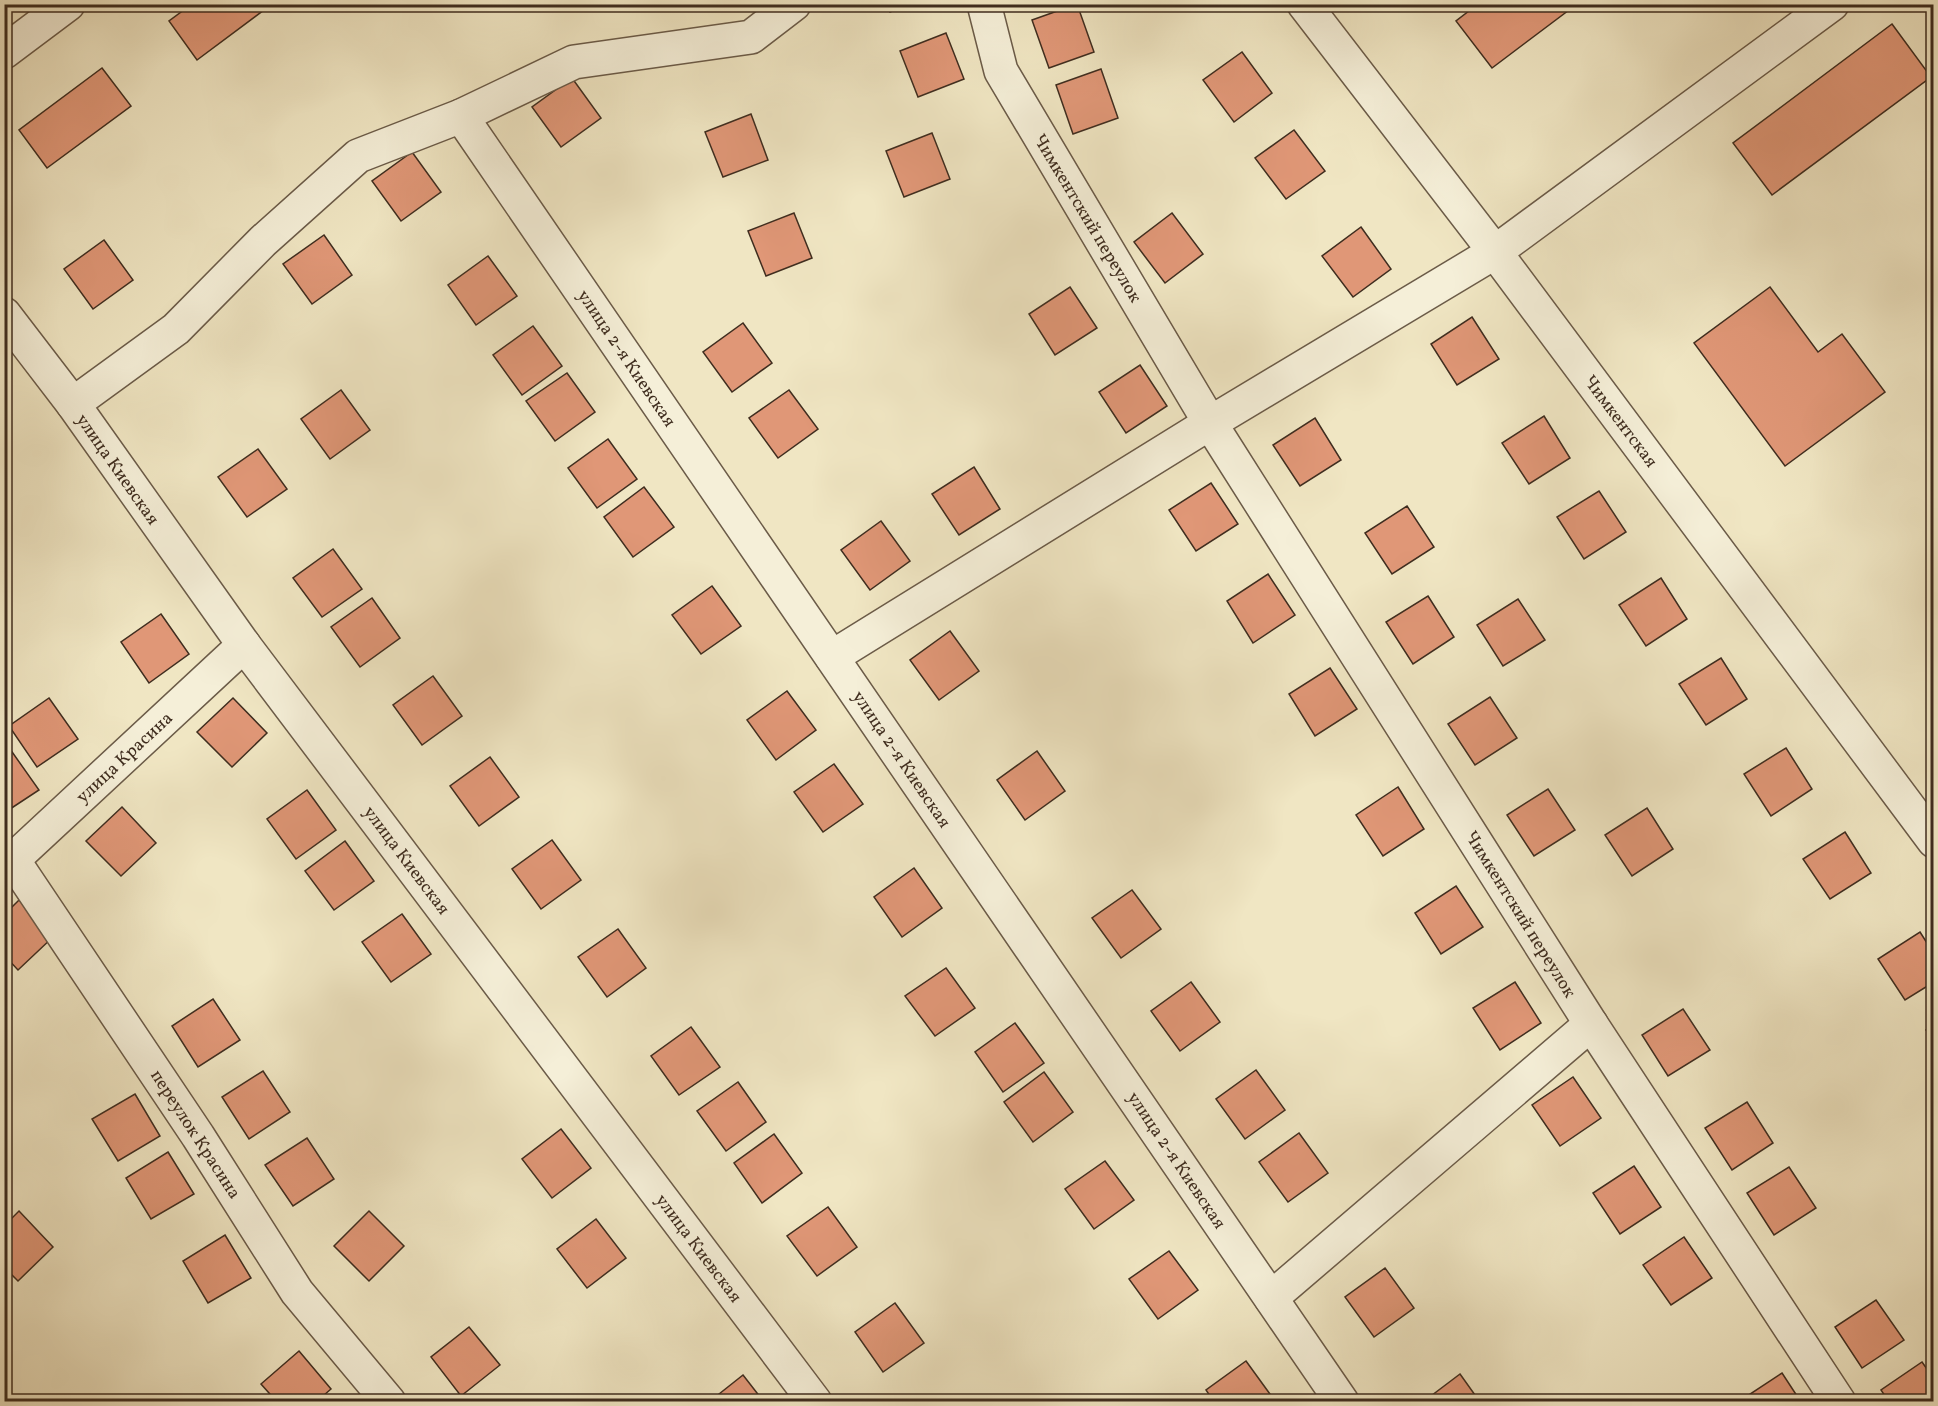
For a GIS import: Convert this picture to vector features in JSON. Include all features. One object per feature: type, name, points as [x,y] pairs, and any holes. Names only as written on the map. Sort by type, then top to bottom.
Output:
[{"type":"street","points":[[4,52],[68,4]]},
{"type":"street","points":[[73,404],[176,329],[263,241],[358,156],[461,116],[574,63],[751,38],[794,4]]},
{"type":"street","name":"Чимкентский переулок","points":[[984,4],[1001,71],[1210,423],[1591,1024],[1839,1401]]},
{"type":"street","name":"Чимкентская","points":[[1304,4],[1496,252],[1934,841]]},
{"type":"street","points":[[832,657],[1210,423],[1496,252],[1832,4]]},
{"type":"street","name":"улица 2-я Киевская","points":[[461,116],[1342,1401]]},
{"type":"street","name":"улица Киевская","points":[[4,314],[73,404],[244,645],[814,1401]]},
{"type":"street","name":"улица Красина","points":[[9,864],[244,645]]},
{"type":"street","name":"переулок Красина","points":[[9,864],[198,1136],[297,1292],[389,1401]]},
{"type":"street","points":[[1271,1298],[1591,1024]]},
{"type":"building","points":[[192,4],[272,4],[197,60],[169,21]]},
{"type":"building","points":[[887,4],[910,4],[890,12]]},
{"type":"building","points":[[1077,4],[1094,52],[1049,68],[1032,20]]},
{"type":"building","points":[[1478,4],[1577,4],[1492,68],[1456,21]]},
{"type":"building","points":[[1892,24],[1931,77],[1772,195],[1733,143]]},
{"type":"building","points":[[946,33],[964,79],[918,97],[900,51]]},
{"type":"building","points":[[1242,52],[1272,93],[1234,122],[1203,80]]},
{"type":"building","points":[[102,68],[131,106],[47,168],[19,130]]},
{"type":"building","points":[[1101,69],[1118,118],[1073,134],[1056,85]]},
{"type":"building","points":[[572,78],[601,118],[561,147],[532,107]]},
{"type":"building","points":[[751,114],[768,160],[723,177],[705,132]]},
{"type":"building","points":[[1294,130],[1325,171],[1286,199],[1255,158]]},
{"type":"building","points":[[932,133],[950,179],[904,197],[886,151]]},
{"type":"building","points":[[412,152],[441,192],[401,221],[372,181]]},
{"type":"building","points":[[794,213],[812,258],[766,276],[748,231]]},
{"type":"building","points":[[1172,213],[1203,254],[1165,283],[1134,242]]},
{"type":"building","points":[[1361,227],[1391,269],[1353,297],[1322,256]]},
{"type":"building","points":[[324,235],[352,275],[312,304],[283,264]]},
{"type":"building","points":[[104,240],[133,280],[93,309],[64,269]]},
{"type":"building","points":[[488,256],[517,296],[476,325],[448,285]]},
{"type":"building","points":[[1070,287],[1097,328],[1055,355],[1029,314]]},
{"type":"building","points":[[1770,287],[1818,352],[1842,334],[1885,392],[1785,466],[1694,343]]},
{"type":"building","points":[[1472,317],[1499,359],[1457,385],[1431,344]]},
{"type":"building","points":[[743,323],[772,363],[732,392],[703,352]]},
{"type":"building","points":[[533,326],[562,366],[522,395],[493,355]]},
{"type":"building","points":[[1140,365],[1167,406],[1126,433],[1099,392]]},
{"type":"building","points":[[567,373],[595,412],[555,441],[526,401]]},
{"type":"building","points":[[341,390],[370,430],[330,459],[301,419]]},
{"type":"building","points":[[789,390],[818,429],[778,458],[749,418]]},
{"type":"building","points":[[1544,416],[1570,458],[1529,484],[1502,443]]},
{"type":"building","points":[[1315,418],[1341,460],[1300,486],[1273,445]]},
{"type":"building","points":[[608,439],[637,479],[597,508],[568,468]]},
{"type":"building","points":[[258,449],[287,489],[247,517],[218,477]]},
{"type":"building","points":[[974,467],[1000,509],[959,535],[932,494]]},
{"type":"building","points":[[1211,483],[1238,524],[1196,551],[1169,510]]},
{"type":"building","points":[[644,487],[674,527],[633,557],[604,517]]},
{"type":"building","points":[[1599,491],[1626,532],[1584,559],[1557,517]]},
{"type":"building","points":[[1407,506],[1434,547],[1392,574],[1365,533]]},
{"type":"building","points":[[881,521],[910,561],[870,590],[841,550]]},
{"type":"building","points":[[333,549],[362,589],[322,617],[293,578]]},
{"type":"building","points":[[1268,574],[1295,615],[1253,643],[1227,601]]},
{"type":"building","points":[[1661,578],[1687,619],[1646,646],[1619,605]]},
{"type":"building","points":[[712,586],[741,626],[701,654],[672,615]]},
{"type":"building","points":[[1428,596],[1454,637],[1413,664],[1386,622]]},
{"type":"building","points":[[372,598],[400,638],[360,667],[331,627]]},
{"type":"building","points":[[1518,599],[1545,640],[1503,666],[1477,625]]},
{"type":"building","points":[[161,614],[189,654],[149,683],[121,642]]},
{"type":"building","points":[[950,631],[979,671],[939,700],[910,660]]},
{"type":"building","points":[[1721,658],[1747,699],[1706,725],[1679,684]]},
{"type":"building","points":[[1330,668],[1357,709],[1315,736],[1289,694]]},
{"type":"building","points":[[433,676],[462,716],[422,745],[393,705]]},
{"type":"building","points":[[787,691],[816,730],[776,760],[747,720]]},
{"type":"building","points":[[1490,697],[1517,738],[1475,765],[1448,724]]},
{"type":"building","points":[[49,698],[78,739],[37,767],[9,726]]},
{"type":"building","points":[[233,698],[267,733],[232,767],[197,732]]},
{"type":"building","points":[[1786,748],[1812,789],[1771,816],[1744,774]]},
{"type":"building","points":[[10,749],[39,790],[4,813],[4,754]]},
{"type":"building","points":[[1037,751],[1065,791],[1025,820],[997,780]]},
{"type":"building","points":[[490,757],[519,797],[479,826],[450,786]]},
{"type":"building","points":[[834,764],[863,804],[823,832],[794,792]]},
{"type":"building","points":[[1398,787],[1424,829],[1383,856],[1356,815]]},
{"type":"building","points":[[1548,789],[1575,830],[1534,856],[1507,815]]},
{"type":"building","points":[[307,790],[336,830],[296,859],[267,819]]},
{"type":"building","points":[[122,807],[156,843],[121,876],[86,841]]},
{"type":"building","points":[[1647,808],[1673,849],[1632,876],[1605,835]]},
{"type":"building","points":[[1845,832],[1871,873],[1830,899],[1803,859]]},
{"type":"building","points":[[552,840],[581,880],[541,909],[512,869]]},
{"type":"building","points":[[345,841],[374,881],[334,910],[305,871]]},
{"type":"building","points":[[914,868],[942,908],[902,937],[874,897]]},
{"type":"building","points":[[1456,886],[1483,927],[1441,954],[1415,913]]},
{"type":"building","points":[[1132,890],[1161,929],[1121,958],[1092,918]]},
{"type":"building","points":[[19,900],[54,936],[18,970],[4,955],[4,915]]},
{"type":"building","points":[[402,914],[431,954],[391,982],[362,942]]},
{"type":"building","points":[[618,929],[646,968],[607,997],[578,957]]},
{"type":"building","points":[[1920,932],[1934,954],[1934,982],[1905,1000],[1878,959]]},
{"type":"building","points":[[946,968],[975,1008],[935,1036],[905,996]]},
{"type":"building","points":[[1191,982],[1220,1022],[1180,1051],[1151,1011]]},
{"type":"building","points":[[1515,982],[1541,1023],[1500,1050],[1473,1008]]},
{"type":"building","points":[[213,999],[240,1040],[198,1067],[172,1026]]},
{"type":"building","points":[[1683,1009],[1710,1050],[1668,1076],[1642,1035]]},
{"type":"building","points":[[1015,1023],[1044,1063],[1003,1092],[975,1052]]},
{"type":"building","points":[[1934,1025],[1934,1041],[1926,1030]]},
{"type":"building","points":[[691,1027],[720,1067],[679,1095],[651,1056]]},
{"type":"building","points":[[1256,1070],[1285,1110],[1245,1139],[1216,1099]]},
{"type":"building","points":[[263,1071],[290,1112],[249,1139],[222,1097]]},
{"type":"building","points":[[1044,1072],[1073,1112],[1033,1142],[1004,1102]]},
{"type":"building","points":[[1573,1077],[1601,1118],[1560,1146],[1532,1105]]},
{"type":"building","points":[[738,1082],[766,1122],[726,1151],[697,1111]]},
{"type":"building","points":[[135,1094],[160,1136],[118,1161],[92,1119]]},
{"type":"building","points":[[1747,1102],[1773,1143],[1732,1170],[1705,1128]]},
{"type":"building","points":[[561,1129],[591,1168],[552,1198],[522,1159]]},
{"type":"building","points":[[1299,1133],[1328,1173],[1288,1202],[1259,1162]]},
{"type":"building","points":[[774,1134],[802,1173],[762,1203],[734,1163]]},
{"type":"building","points":[[307,1138],[334,1179],[293,1206],[265,1165]]},
{"type":"building","points":[[168,1152],[194,1194],[151,1219],[126,1178]]},
{"type":"building","points":[[1105,1161],[1134,1200],[1094,1229],[1065,1189]]},
{"type":"building","points":[[1634,1166],[1661,1207],[1620,1234],[1593,1193]]},
{"type":"building","points":[[1789,1167],[1816,1208],[1774,1235],[1747,1193]]},
{"type":"building","points":[[828,1207],[857,1247],[817,1276],[787,1236]]},
{"type":"building","points":[[19,1211],[53,1247],[18,1281],[4,1267],[4,1226]]},
{"type":"building","points":[[369,1211],[404,1246],[369,1281],[334,1246]]},
{"type":"building","points":[[596,1219],[626,1258],[587,1288],[557,1249]]},
{"type":"building","points":[[225,1235],[251,1278],[208,1303],[183,1261]]},
{"type":"building","points":[[1684,1237],[1712,1278],[1671,1305],[1643,1265]]},
{"type":"building","points":[[1169,1251],[1198,1290],[1158,1319],[1129,1279]]},
{"type":"building","points":[[1385,1268],[1414,1308],[1374,1337],[1345,1297]]},
{"type":"building","points":[[1876,1300],[1904,1340],[1862,1368],[1835,1327]]},
{"type":"building","points":[[895,1303],[924,1343],[883,1372],[855,1332]]},
{"type":"building","points":[[469,1327],[500,1365],[461,1396],[431,1357]]},
{"type":"building","points":[[299,1351],[331,1389],[316,1402],[277,1402],[261,1384]]},
{"type":"building","points":[[1246,1361],[1275,1401],[1214,1402],[1206,1390]]},
{"type":"building","points":[[1922,1362],[1934,1379],[1934,1402],[1889,1402],[1881,1390]]},
{"type":"building","points":[[1782,1373],[1801,1402],[1742,1402],[1741,1400]]},
{"type":"building","points":[[1460,1374],[1480,1402],[1423,1402]]},
{"type":"building","points":[[743,1375],[764,1402],[709,1402]]}]
